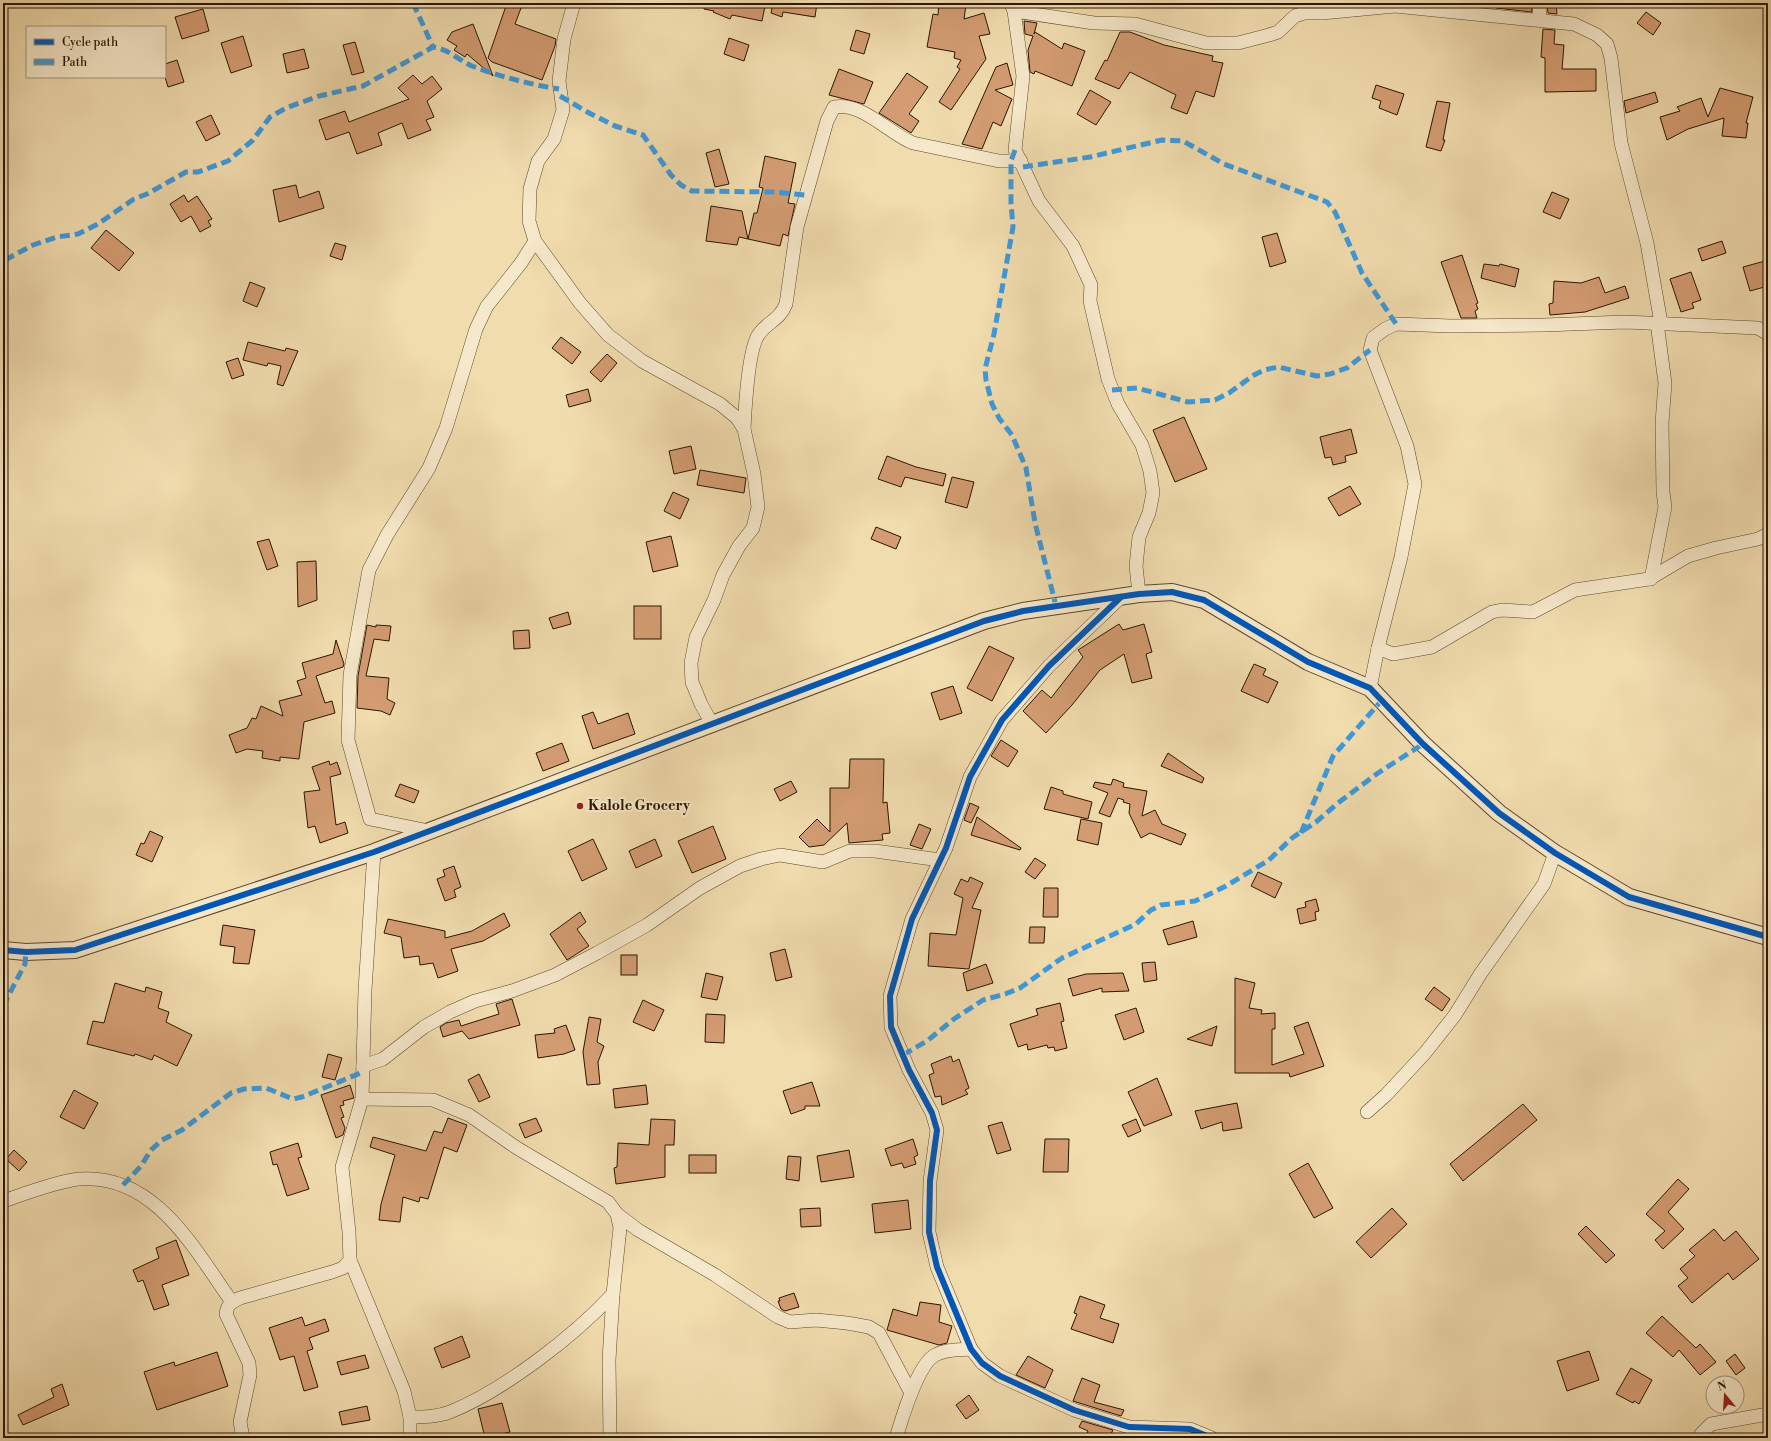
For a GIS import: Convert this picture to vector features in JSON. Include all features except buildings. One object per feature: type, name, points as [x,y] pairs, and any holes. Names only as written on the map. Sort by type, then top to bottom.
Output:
[{"type":"street","points":[[574,3],[564,39],[559,81],[563,110],[554,139],[538,161],[530,189],[529,221],[535,241],[580,303],[608,335],[642,362],[720,404],[737,418],[744,429]]},
{"type":"street","points":[[1539,3],[1540,20]]},
{"type":"street","points":[[1139,594],[1137,559],[1139,537],[1149,513],[1153,492],[1150,471],[1142,445],[1118,404],[1108,379],[1090,301],[1091,285],[1073,246],[1039,201],[1015,150],[1023,76],[1012,7],[1094,23],[1135,24],[1206,43],[1238,43],[1278,32],[1295,16],[1304,13],[1322,14],[1396,6],[1574,24],[1597,36],[1607,44],[1612,58],[1621,143],[1647,243],[1659,323],[1665,383],[1662,423],[1663,492],[1665,507],[1651,579]]},
{"type":"street","points":[[712,724],[701,704],[692,682],[691,663],[696,637],[714,600],[723,575],[739,546],[753,528],[758,507],[754,474],[744,429],[745,398],[755,343],[759,334],[782,313],[786,304],[797,227],[827,121],[834,107],[848,106],[871,117],[900,138],[913,143],[999,161],[1021,162]]},
{"type":"street","points":[[429,831],[370,819],[348,740],[350,676],[356,636],[369,570],[387,535],[429,468],[446,428],[476,329],[487,306],[521,263],[535,241]]},
{"type":"street","points":[[1370,688],[1378,648],[1401,557],[1416,484],[1407,446],[1370,350],[1373,338],[1385,329],[1396,324],[1452,326],[1544,325],[1617,322],[1659,323],[1758,328],[1768,334]]},
{"type":"street","points":[[1378,648],[1393,654],[1432,647],[1492,612],[1502,610],[1533,612],[1575,590],[1651,579],[1688,556],[1758,539],[1768,534]]},
{"type":"street","points":[[3,950],[26,952],[74,950],[374,852],[599,765],[984,621],[1023,611],[1139,594],[1172,592],[1204,600],[1308,662],[1370,688],[1423,744],[1499,813],[1555,853],[1629,896],[1768,937]]},
{"type":"street","points":[[1121,597],[1049,666],[1002,720],[970,777],[940,860],[912,919],[890,996],[891,1027],[909,1070],[932,1113],[937,1130],[930,1181],[929,1232],[937,1267],[971,1349],[982,1364],[1000,1376],[1074,1410],[1150,1433],[1190,1429],[1212,1438]]},
{"type":"street","points":[[374,852],[365,990],[362,1099],[342,1167],[349,1232],[350,1260],[404,1391],[410,1417],[410,1438]]},
{"type":"street","points":[[363,1066],[383,1059],[424,1027],[450,1012],[475,1002],[534,983],[569,968],[647,925],[700,888],[747,864],[780,855],[823,862],[850,852],[875,852],[940,860]]},
{"type":"street","points":[[1367,1112],[1386,1095],[1425,1053],[1456,1015],[1481,973],[1544,884],[1555,853]]},
{"type":"street","points":[[362,1099],[434,1100],[469,1115],[517,1148],[608,1202],[617,1214],[638,1230],[715,1275],[778,1318],[790,1322],[816,1320],[869,1327],[879,1333],[911,1394]]},
{"type":"street","points":[[3,1201],[78,1179],[106,1180],[134,1189],[174,1223],[193,1246],[232,1302]]},
{"type":"street","points":[[610,1438],[609,1360],[613,1294],[620,1228],[617,1214]]},
{"type":"street","points":[[243,1438],[240,1422],[250,1375],[247,1358],[226,1314],[227,1308],[232,1302],[343,1268],[350,1260]]},
{"type":"street","points":[[410,1417],[430,1417],[449,1412],[505,1382],[594,1315],[613,1294]]},
{"type":"street","points":[[896,1438],[911,1394],[924,1368],[933,1356],[943,1352],[971,1349]]},
{"type":"street","points":[[1700,1438],[1701,1434],[1711,1424],[1768,1414]]},
{"type":"marked path","points":[[413,3],[433,47]]},
{"type":"marked path","points":[[5,260],[33,245],[57,237],[78,234],[98,224],[134,199],[147,194],[186,172],[198,172],[228,161],[253,140],[270,117],[286,108],[319,96],[363,86],[433,47],[449,52],[467,64],[494,74],[559,89]]},
{"type":"marked path","points":[[560,96],[615,126],[643,135],[671,175],[681,185],[692,191],[774,192],[805,195]]},
{"type":"marked path","points":[[1023,167],[1090,157],[1162,140],[1183,141],[1224,164],[1327,202],[1335,212],[1362,273],[1396,324]]},
{"type":"marked path","points":[[1015,150],[1011,161],[1011,203],[1013,227],[994,334],[985,369],[992,404],[999,418],[1012,435],[1026,468],[1035,523],[1056,606]]},
{"type":"marked path","points":[[1112,390],[1137,388],[1188,402],[1215,400],[1229,393],[1254,375],[1264,370],[1278,367],[1317,376],[1330,374],[1347,368],[1370,350]]},
{"type":"marked path","points":[[1301,833],[1333,756],[1382,700]]},
{"type":"marked path","points":[[903,1055],[927,1041],[954,1019],[983,1000],[1020,988],[1062,958],[1136,924],[1151,910],[1161,905],[1195,901],[1226,886],[1269,860],[1292,838],[1316,822],[1338,803],[1378,773],[1423,744]]},
{"type":"marked path","points":[[3,1006],[25,964],[26,952]]},
{"type":"marked path","points":[[123,1185],[141,1166],[151,1150],[162,1140],[182,1130],[231,1093],[244,1089],[266,1088],[293,1099],[302,1097],[363,1072]]},
{"type":"cycle path","points":[[3,950],[26,952],[75,950],[374,852],[984,621],[1023,611],[1139,594],[1172,592],[1204,600],[1308,662],[1370,688],[1423,744],[1499,813],[1555,853],[1629,897],[1768,937]]},
{"type":"cycle path","points":[[1121,597],[1049,666],[1002,720],[970,777],[946,848],[912,919],[890,996],[891,1027],[909,1070],[932,1113],[937,1130],[930,1181],[929,1232],[937,1267],[971,1349],[982,1363],[1000,1376],[1074,1410],[1129,1427],[1190,1429],[1212,1438]]},
{"type":"place","name":"Kalole Grocery","points":[[580,806]]}]
